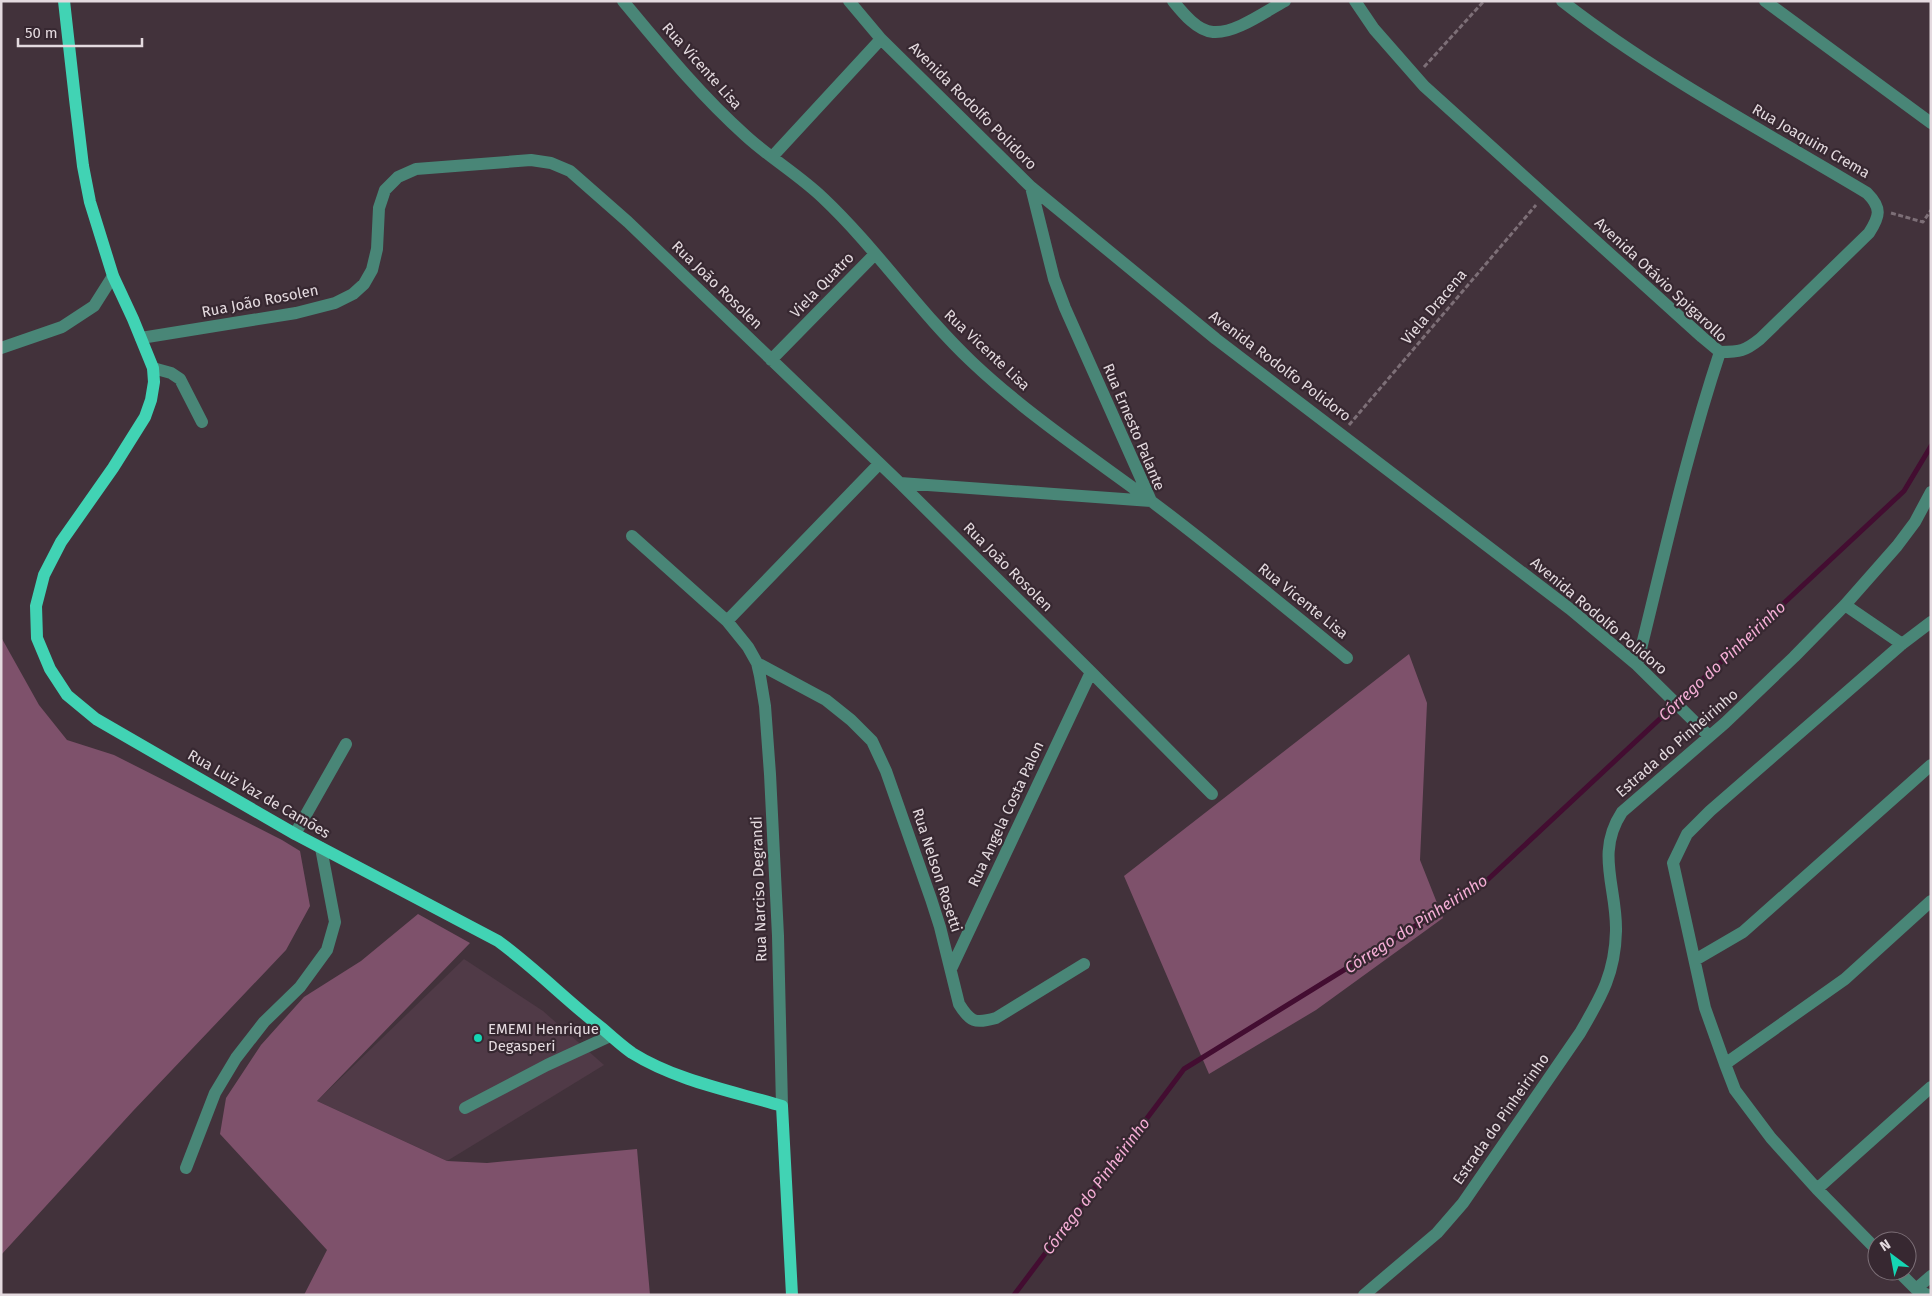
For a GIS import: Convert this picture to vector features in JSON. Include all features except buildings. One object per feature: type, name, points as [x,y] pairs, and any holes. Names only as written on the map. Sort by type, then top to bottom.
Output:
[{"type":"main road","name":"Rua Luiz Vaz de Camões","points":[[64,1],[83,166],[90,202],[113,276],[153,368],[152,391],[146,418],[61,542],[44,575],[36,606],[37,638],[50,670],[67,695],[96,718],[295,834],[498,941],[522,959],[630,1052],[683,1077],[782,1106]]},
{"type":"main road","name":"Rua Narciso Degrandi","points":[[782,1106],[792,1295]]},
{"type":"street","name":"Rua Vicente Lisa","points":[[623,1],[688,78],[729,121],[823,198],[875,254],[938,328],[973,363],[1070,442],[1196,535],[1347,658]]},
{"type":"street","name":"Avenida Rodolfo Polidoro","points":[[849,1],[881,39],[1031,187],[1216,338],[1570,609],[1637,665],[1709,736]]},
{"type":"street","points":[[1173,1],[1184,14],[1203,28],[1213,32],[1240,26],[1285,1]]},
{"type":"street","name":"Avenida Otávio Spigarollo","points":[[1355,1],[1374,29],[1416,77],[1544,195],[1720,352],[1687,464],[1637,665]]},
{"type":"street","name":"Rua Joaquim Crema","points":[[1562,1],[1625,46],[1724,110],[1867,193],[1873,199],[1878,209]]},
{"type":"street","points":[[1765,1],[1931,123]]},
{"type":"street","points":[[772,157],[881,39]]},
{"type":"street","name":"Rua João Rosolen","points":[[141,338],[296,313],[335,302],[353,294],[364,284],[372,270],[377,249],[379,208],[385,190],[398,177],[416,169],[531,160],[551,163],[570,172],[628,222],[900,483],[1212,794]]},
{"type":"street","name":"Rua Ernesto Palante","points":[[900,483],[1151,501],[1065,308],[1054,279],[1031,187]]},
{"type":"street","points":[[1720,352],[1738,352],[1748,348],[1760,339],[1869,233],[1877,220],[1878,209]]},
{"type":"street","name":"Viela Quatro","points":[[771,360],[875,254]]},
{"type":"street","points":[[1,348],[62,327],[94,306],[113,276]]},
{"type":"street","points":[[153,368],[172,373],[180,379],[202,422]]},
{"type":"street","points":[[727,621],[879,464]]},
{"type":"street","name":"Estrada do Pinheirinho","points":[[1364,1295],[1437,1233],[1463,1203],[1580,1033],[1604,989],[1613,963],[1616,930],[1608,843],[1613,826],[1622,812],[1755,696],[1845,604],[1897,546],[1915,522],[1931,492]]},
{"type":"street","name":"Rua Narciso Degrandi","points":[[632,536],[727,621],[743,640],[757,663],[765,706],[770,774],[778,936],[782,1106]]},
{"type":"street","points":[[1845,604],[1902,644]]},
{"type":"street","points":[[1867,1240],[1770,1138],[1735,1090],[1705,1008],[1673,862],[1687,834],[1710,812],[1902,644],[1931,622]]},
{"type":"street","name":"Rua Nelson Rosetti","points":[[757,663],[826,700],[852,720],[872,741],[886,771],[907,829],[940,926],[959,1004],[966,1014],[975,1022],[996,1018],[1084,964]]},
{"type":"street","name":"Rua Angela Costa Palon","points":[[951,969],[1091,672]]},
{"type":"street","points":[[295,834],[346,744]]},
{"type":"street","points":[[1695,960],[1743,932],[1931,765]]},
{"type":"street","points":[[186,1168],[216,1093],[236,1058],[264,1022],[300,986],[327,950],[335,922],[322,848]]},
{"type":"street","points":[[1725,1064],[1845,980],[1931,901]]},
{"type":"street","points":[[465,1108],[547,1065],[610,1036]]},
{"type":"street","points":[[1817,1189],[1931,1087]]},
{"type":"street","points":[[1916,1289],[1931,1276]]},
{"type":"street","points":[[1908,1281],[1916,1289],[1928,1295]]},
{"type":"path","points":[[1416,77],[1484,1]]},
{"type":"path","name":"Viela Dracena","points":[[1342,433],[1544,195]]},
{"type":"path","points":[[1878,209],[1923,222],[1931,210]]},
{"type":"shaded area","points":[[1,637],[39,705],[67,740],[114,755],[282,840],[300,851],[310,906],[286,950],[133,1111],[1,1255]]},
{"type":"shaded area","points":[[1409,654],[1427,703],[1420,860],[1443,918],[1316,1010],[1209,1074],[1124,876]]},
{"type":"shaded area","points":[[418,914],[470,943],[317,1101],[447,1161],[487,1163],[637,1149],[650,1295],[304,1295],[327,1250],[220,1134],[226,1098],[261,1045],[304,997],[361,961]]},
{"type":"shaded area","name":"EMEMI Henrique Degasperi","points":[[464,959],[543,1011],[604,1065],[447,1161],[317,1101]]},
{"type":"waterway","name":"Córrego do Pinheirinho","points":[[1014,1295],[1184,1069],[1483,884],[1904,491],[1931,446]]},
{"type":"place","name":"EMEMI Henrique Degasperi","points":[[478,1038]]}]
